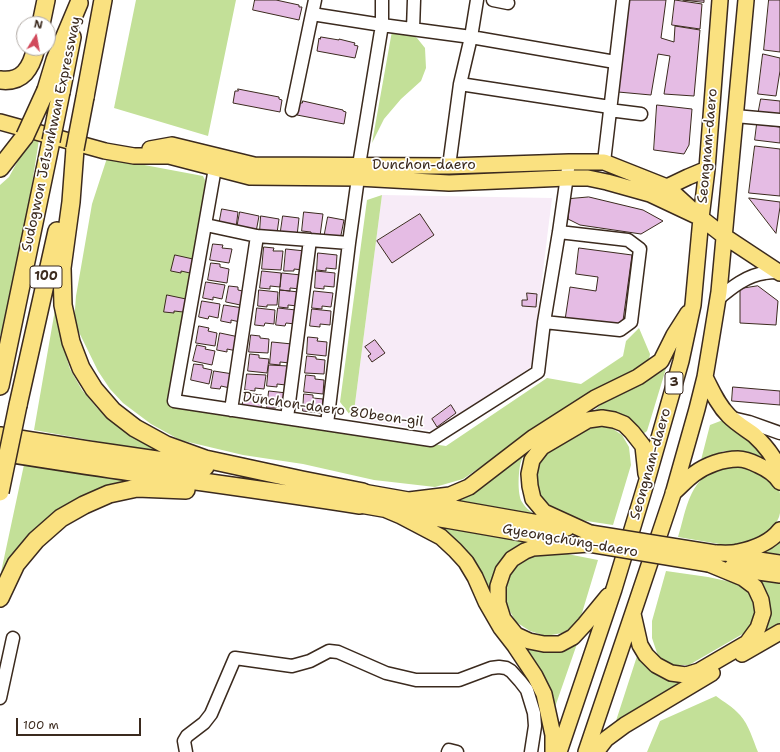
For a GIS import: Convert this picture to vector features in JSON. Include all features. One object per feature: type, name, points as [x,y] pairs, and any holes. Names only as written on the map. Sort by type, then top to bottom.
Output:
[{"type":"highway","points":[[43,16],[46,0]]},
{"type":"highway","name":"Sudogwon Je1sunhwan Expressway","points":[[0,492],[75,149],[103,0]]},
{"type":"highway","name":"Sudogwon Je1sunhwan Expressway","points":[[0,386],[51,141],[54,91],[80,1]]},
{"type":"highway","points":[[0,80],[8,81],[19,78],[26,72],[33,56]]},
{"type":"highway","points":[[0,168],[25,136],[54,91]]},
{"type":"highway","points":[[75,149],[71,202],[62,268],[63,305],[71,342],[81,368],[94,389],[113,411],[135,428],[166,445],[205,459],[302,480],[361,498]]},
{"type":"highway","points":[[0,436],[302,480]]},
{"type":"highway","points":[[0,452],[293,494]]},
{"type":"highway","points":[[0,598],[16,564],[36,540],[61,518],[84,505],[110,494],[137,488],[361,498]]},
{"type":"main road","name":"Seongnam-daero","points":[[559,752],[614,588],[647,480],[681,361],[693,305],[707,169],[720,0]]},
{"type":"main road","name":"Seongnam-daero","points":[[586,752],[673,494],[705,377],[718,299],[746,0]]},
{"type":"main road","name":"Dunchon-daero","points":[[5,124],[105,151],[134,156],[169,156],[250,177],[449,166],[604,162],[667,187],[724,236],[779,273]]},
{"type":"main road","name":"Dunchon-daero","points":[[134,156],[153,148],[172,145],[254,165],[358,171],[450,183],[588,178],[650,194],[702,218]]},
{"type":"main road","points":[[667,187],[707,169]]},
{"type":"main road","points":[[409,500],[450,495],[469,487],[534,436],[595,398],[638,377],[661,361],[674,335],[693,305]]},
{"type":"main road","points":[[705,377],[720,406],[731,418],[754,435],[765,446],[780,470]]},
{"type":"main road","points":[[589,538],[544,512],[533,500],[530,486],[532,460],[542,447],[588,420],[602,418],[614,420],[624,424],[643,446],[647,480]]},
{"type":"main road","points":[[673,494],[693,474],[721,461],[739,459],[753,463],[766,469],[778,478],[780,482]]},
{"type":"main road","name":"Gyeongchung-daero","points":[[361,498],[409,500],[589,538]]},
{"type":"main road","name":"Gyeongchung-daero","points":[[361,498],[382,508],[589,538],[712,559],[780,575]]},
{"type":"main road","points":[[382,508],[441,537],[466,562],[501,628],[535,676],[544,694],[553,735],[553,752]]},
{"type":"main road","points":[[712,559],[765,544],[780,530]]},
{"type":"main road","points":[[589,538],[533,548],[525,551],[512,560],[503,571],[498,586],[498,602],[503,619],[516,635],[529,641],[544,644],[560,644],[573,637],[614,588]]},
{"type":"main road","points":[[633,613],[640,645],[656,665],[671,673],[686,675],[699,671],[747,643],[758,628],[763,613],[761,600],[755,588],[743,578],[712,559]]},
{"type":"main road","name":"Gyeongchung-daero","points":[[712,559],[780,563]]},
{"type":"main road","points":[[596,752],[606,739],[625,725],[780,632]]},
{"type":"street","points":[[292,110],[315,0]]},
{"type":"street","points":[[327,424],[358,171],[382,25],[382,0]]},
{"type":"street","points":[[413,29],[414,0]]},
{"type":"street","points":[[449,166],[460,84],[471,37],[477,0]]},
{"type":"street","points":[[493,0],[508,3]]},
{"type":"street","points":[[604,162],[623,0]]},
{"type":"street","points":[[312,14],[471,37],[615,62]]},
{"type":"street","points":[[460,84],[535,95],[641,114]]},
{"type":"street","points":[[735,116],[780,120]]},
{"type":"street","name":"Dunchon-daero 80beon-gil","points":[[206,225],[174,402],[431,440],[538,372],[544,322],[569,162]]},
{"type":"street","points":[[215,168],[206,225],[257,236],[349,243]]},
{"type":"street","points":[[544,322],[620,330],[631,322],[640,249],[628,240],[559,232]]},
{"type":"street","points":[[231,410],[257,236]]},
{"type":"street","points":[[287,418],[310,240]]},
{"type":"street","points":[[718,299],[735,286],[753,276],[764,273],[779,273]]},
{"type":"street","points":[[731,418],[749,422],[780,434]]},
{"type":"street","points":[[0,698],[14,638]]},
{"type":"street","points":[[186,752],[184,741],[187,736],[204,723],[211,714],[235,658],[292,666],[310,661],[329,651],[338,652],[386,674],[416,680],[459,680],[491,668],[506,668],[520,680],[526,690],[534,713],[535,726],[531,752]]},
{"type":"street","points":[[448,752],[449,750],[457,752]]},
{"type":"shaded area","points":[[382,195],[552,198],[531,367],[435,431],[353,419]]},
{"type":"green space","points":[[136,0],[236,0],[208,136],[114,108]]},
{"type":"green space","points":[[392,31],[412,35],[417,38],[425,48],[426,68],[421,81],[401,99],[384,119],[372,143]]},
{"type":"green space","points":[[41,127],[3,341],[0,333],[0,185],[9,177],[26,146]]},
{"type":"green space","points":[[107,158],[203,176],[209,188],[199,237],[174,408],[446,446],[547,378],[581,384],[623,356],[626,341],[639,328],[650,354],[649,360],[593,392],[463,479],[435,487],[374,480],[303,464],[243,455],[180,440],[151,424],[123,403],[110,389],[98,371],[74,322],[76,296],[92,204]]},
{"type":"green space","points":[[382,195],[353,419],[340,402],[367,200]]},
{"type":"green space","points":[[56,304],[58,327],[70,369],[82,390],[97,408],[117,424],[178,456],[34,430]]},
{"type":"green space","points":[[668,362],[647,431],[642,435],[610,412],[594,411],[612,394]]},
{"type":"green space","points":[[723,420],[761,441],[780,470],[743,452],[724,451],[701,460],[710,425]]},
{"type":"green space","points":[[605,426],[622,435],[629,447],[631,465],[613,525],[567,518],[547,507],[539,497],[534,483],[541,453],[588,427]]},
{"type":"green space","points":[[535,441],[524,454],[521,463],[519,474],[519,493],[524,505],[541,519],[441,501]]},
{"type":"green space","points":[[25,460],[142,482],[83,501],[0,587],[0,577]]},
{"type":"green space","points":[[728,465],[754,470],[770,478],[779,487],[780,513],[773,530],[756,541],[737,547],[678,537],[688,501],[697,485],[710,473]]},
{"type":"green space","points":[[422,519],[537,539],[518,546],[503,557],[494,571],[491,598]]},
{"type":"green space","points":[[780,540],[780,559],[752,555],[769,549]]},
{"type":"green space","points":[[547,550],[598,560],[582,613],[574,626],[562,633],[546,636],[530,631],[516,622],[507,606],[505,587],[510,571],[520,560]]},
{"type":"green space","points":[[666,571],[736,583],[750,593],[756,605],[754,617],[746,632],[689,665],[671,665],[658,656],[652,638],[652,621]]},
{"type":"green space","points":[[752,578],[780,582],[780,626],[758,640],[766,618]]},
{"type":"green space","points":[[517,641],[578,641],[555,707],[547,681]]},
{"type":"green space","points":[[638,653],[695,677],[614,727]]},
{"type":"green space","points":[[716,696],[740,715],[746,723],[758,752],[647,752],[660,721]]},
{"type":"building","points":[[255,0],[276,0],[299,5],[299,7],[302,7],[299,20],[253,10]]},
{"type":"building","points":[[627,0],[666,0],[661,38],[674,42],[675,26],[700,30],[694,96],[664,94],[670,56],[658,54],[651,95],[618,92]]},
{"type":"building","points":[[675,0],[702,4],[700,29],[672,25]]},
{"type":"building","points":[[683,0],[704,0],[704,2]]},
{"type":"building","points":[[769,0],[780,0],[780,52],[764,50]]},
{"type":"building","points":[[321,37],[355,43],[354,45],[358,46],[355,58],[317,51],[319,38],[320,39]]},
{"type":"building","points":[[763,54],[780,58],[780,71],[776,96],[758,94]]},
{"type":"building","points":[[238,89],[279,97],[279,99],[282,100],[280,112],[233,103],[235,91],[238,91]]},
{"type":"building","points":[[761,99],[780,101],[780,118],[758,115]]},
{"type":"building","points":[[303,101],[343,110],[346,112],[344,124],[297,115],[299,103],[302,103]]},
{"type":"building","points":[[657,105],[692,109],[689,145],[684,154],[654,150]]},
{"type":"building","points":[[757,124],[780,127],[780,143],[755,140]]},
{"type":"building","points":[[755,146],[780,149],[780,196],[749,193]]},
{"type":"building","points":[[589,197],[643,210],[663,221],[641,234],[580,225],[568,219],[570,199]]},
{"type":"building","points":[[749,198],[780,202],[776,233]]},
{"type":"building","points":[[222,209],[238,212],[236,228],[219,225]]},
{"type":"building","points":[[240,212],[259,216],[256,232],[237,228]]},
{"type":"building","points":[[304,212],[323,214],[320,236],[311,235],[311,232],[302,231]]},
{"type":"building","points":[[420,214],[434,235],[392,263],[377,241]]},
{"type":"building","points":[[261,216],[279,219],[277,233],[260,231]]},
{"type":"building","points":[[283,216],[299,218],[297,236],[280,237]]},
{"type":"building","points":[[328,217],[344,220],[340,240],[324,238]]},
{"type":"building","points":[[213,244],[223,245],[222,248],[232,249],[229,263],[210,260]]},
{"type":"building","points":[[264,247],[274,248],[273,251],[283,251],[281,270],[262,269]]},
{"type":"building","points":[[579,248],[632,255],[622,328],[565,320],[570,287],[596,291],[598,277],[576,274]]},
{"type":"building","points":[[286,249],[305,251],[303,270],[294,269],[294,271],[284,271]]},
{"type":"building","points":[[318,253],[337,255],[336,269],[326,268],[326,271],[317,270]]},
{"type":"building","points":[[175,255],[193,259],[190,273],[171,271]]},
{"type":"building","points":[[211,263],[220,264],[220,267],[229,269],[227,283],[208,280]]},
{"type":"building","points":[[262,271],[281,273],[280,287],[270,286],[270,289],[260,288]]},
{"type":"building","points":[[316,271],[335,273],[334,287],[324,286],[324,289],[315,288]]},
{"type":"building","points":[[282,273],[301,275],[300,289],[290,288],[290,291],[280,290]]},
{"type":"building","points":[[206,282],[225,285],[222,299],[213,297],[213,300],[203,298]]},
{"type":"building","points":[[229,286],[238,287],[238,290],[247,292],[245,306],[226,302]]},
{"type":"building","points":[[758,286],[778,301],[776,325],[740,323],[740,289]]},
{"type":"building","points":[[259,290],[278,292],[277,305],[267,305],[267,307],[258,306]]},
{"type":"building","points":[[280,290],[299,292],[298,306],[288,305],[288,308],[279,307]]},
{"type":"building","points":[[314,291],[333,293],[331,307],[322,306],[322,309],[312,308]]},
{"type":"building","points":[[527,293],[537,294],[536,307],[522,306],[522,300],[527,300]]},
{"type":"building","points":[[167,295],[186,299],[183,312],[164,312]]},
{"type":"building","points":[[202,301],[220,304],[218,318],[209,316],[208,319],[199,317]]},
{"type":"building","points":[[224,305],[243,308],[240,322],[231,320],[231,323],[221,321]]},
{"type":"building","points":[[257,308],[275,310],[274,324],[265,323],[264,326],[255,325]]},
{"type":"building","points":[[278,308],[296,310],[295,324],[286,323],[285,326],[276,325]]},
{"type":"building","points":[[312,309],[331,311],[330,325],[320,324],[320,327],[310,326]]},
{"type":"building","points":[[199,326],[209,328],[208,331],[217,333],[215,346],[196,343]]},
{"type":"building","points":[[220,333],[239,337],[237,351],[227,349],[227,352],[217,350]]},
{"type":"building","points":[[251,335],[269,339],[268,353],[249,352]]},
{"type":"building","points":[[308,337],[318,338],[317,341],[327,342],[326,356],[307,354]]},
{"type":"building","points":[[375,340],[385,353],[372,362],[368,356],[371,354],[365,347]]},
{"type":"building","points":[[272,342],[292,344],[290,363],[280,362],[280,365],[270,364]]},
{"type":"building","points":[[197,345],[206,347],[205,349],[215,351],[212,365],[193,361]]},
{"type":"building","points":[[250,354],[259,355],[259,358],[269,359],[267,373],[248,371]]},
{"type":"building","points":[[307,356],[325,360],[324,374],[305,373]]},
{"type":"building","points":[[194,364],[203,365],[203,368],[212,370],[209,384],[191,380]]},
{"type":"building","points":[[269,365],[288,366],[286,385],[277,384],[277,387],[267,386]]},
{"type":"building","points":[[214,371],[233,374],[230,388],[221,386],[220,389],[211,388]]},
{"type":"building","points":[[247,374],[266,375],[264,389],[255,388],[255,391],[245,390]]},
{"type":"building","points":[[306,375],[315,376],[315,379],[324,380],[323,394],[304,392]]},
{"type":"building","points":[[733,387],[780,391],[780,405],[732,401]]},
{"type":"building","points":[[269,391],[287,393],[286,407],[277,406],[276,408],[267,408]]},
{"type":"building","points":[[244,393],[262,395],[261,409],[242,410]]},
{"type":"building","points":[[304,394],[313,395],[313,398],[323,399],[321,413],[303,411]]},
{"type":"building","points":[[451,405],[456,413],[437,427],[432,419]]}]
